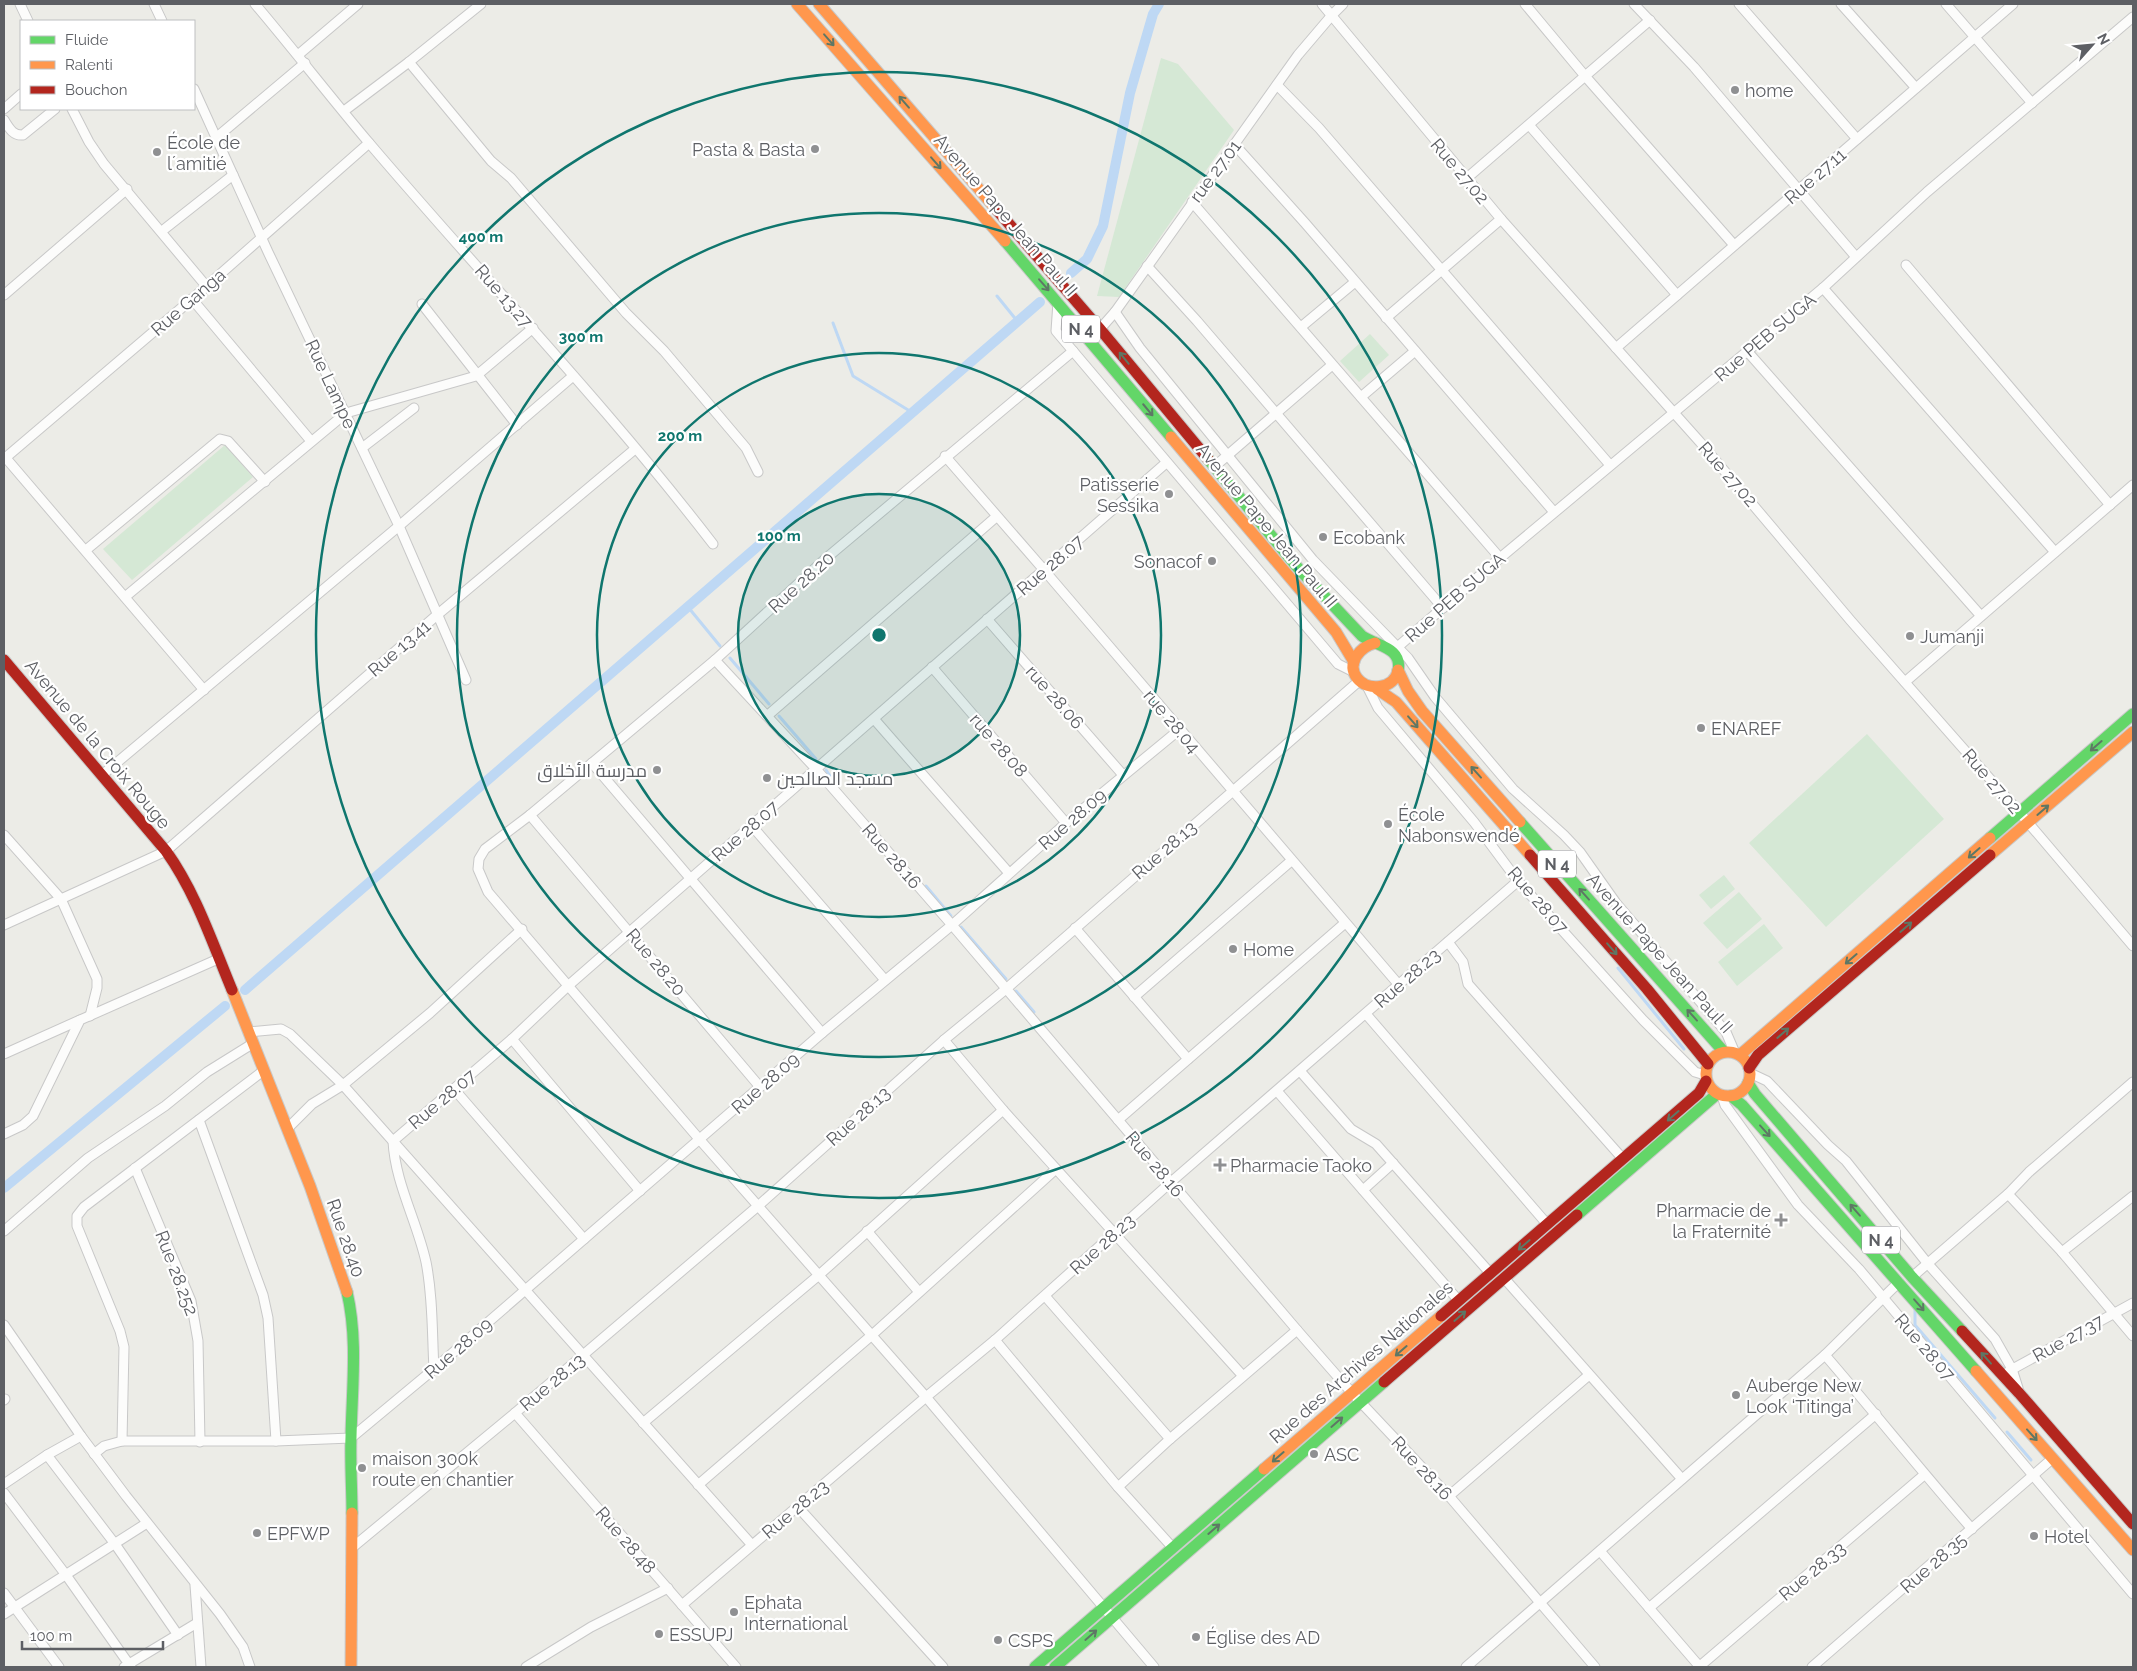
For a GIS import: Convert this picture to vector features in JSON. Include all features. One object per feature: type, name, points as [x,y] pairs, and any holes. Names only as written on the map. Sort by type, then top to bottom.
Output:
[{"type":"main road","name":"Avenue Pape Jean Paul II","points":[[797,4],[1058,301],[1268,554],[1336,632],[1346,646],[1362,678],[1396,702],[1647,989],[1706,1073],[1711,1090],[1742,1105],[2053,1458]]},
{"type":"main road","name":"Avenue Pape Jean Paul II","points":[[819,4],[1100,329],[1298,568],[1362,636],[1375,644],[1396,649],[1398,670],[1408,691],[1422,711],[1733,1053],[1749,1074],[1755,1094],[1912,1277],[2008,1372],[2019,1394],[2084,1468]]},
{"type":"main road","points":[[1375,644],[1362,649],[1362,678],[1391,683],[1398,670]]},
{"type":"main road","name":"Avenue de la Croix Rouge","points":[[4,660],[166,851]]},
{"type":"main road","points":[[1733,1053],[2020,812],[2133,714]]},
{"type":"main road","points":[[1724,1095],[1743,1091],[1758,1055],[2133,732]]},
{"type":"main road","name":"Rue 28.40","points":[[166,851],[184,875],[193,894],[310,1186],[351,1310],[354,1367],[351,1667]]},
{"type":"main road","name":"Avenue Pape Jean Paul II","points":[[1706,1073],[1714,1056],[1733,1053]]},
{"type":"main road","name":"Rue des Archives Nationales","points":[[1035,1667],[1699,1093],[1706,1073]]},
{"type":"main road","name":"Rue des Archives Nationales","points":[[1054,1667],[1504,1278],[1724,1095]]},
{"type":"main road","name":"N 4","points":[[2053,1458],[2133,1550]]},
{"type":"main road","points":[[2084,1468],[2133,1517]]},
{"type":"main road","name":"N 4","points":[[2084,1468],[2133,1524]]},
{"type":"main road","points":[[2084,1493],[2133,1560]]},
{"type":"street","points":[[20,4],[28,20]]},
{"type":"street","points":[[154,4],[162,20]]},
{"type":"street","name":"Rue 13.27","points":[[255,4],[369,143],[533,328],[713,544]]},
{"type":"street","points":[[298,55],[358,4]]},
{"type":"street","points":[[344,111],[481,4]]},
{"type":"street","name":"Rue 27.02","points":[[1322,4],[1502,219],[2020,812],[2133,946]]},
{"type":"street","points":[[1332,15],[1343,4]]},
{"type":"street","points":[[1525,4],[1585,76],[1734,245]]},
{"type":"street","points":[[1634,4],[1694,66],[1856,257]]},
{"type":"street","points":[[1739,4],[1857,139]]},
{"type":"street","points":[[1841,4],[1916,88]]},
{"type":"street","points":[[1946,4],[2032,103]]},
{"type":"street","name":"Rue 27.11","points":[[1616,348],[2012,4]]},
{"type":"street","name":"rue 27.01","points":[[1100,329],[1115,312],[1303,49],[1332,15]]},
{"type":"street","name":"Rue PEB SUGA","points":[[1396,649],[1554,512],[1823,288],[1927,192],[2133,17]]},
{"type":"street","points":[[1467,178],[1650,20]]},
{"type":"street","points":[[409,62],[491,161],[510,178],[626,313],[664,351],[746,448],[758,472]]},
{"type":"street","points":[[217,137],[305,63]]},
{"type":"street","points":[[1277,85],[1319,128],[1610,465]]},
{"type":"street","name":"Rue Lampe","points":[[195,91],[399,526],[466,680]]},
{"type":"street","points":[[4,109],[20,95]]},
{"type":"street","points":[[4,120],[13,133],[17,136],[23,135],[54,110]]},
{"type":"street","points":[[73,110],[89,142],[104,164],[207,286]]},
{"type":"street","points":[[1529,125],[1677,295]]},
{"type":"street","name":"Rue Ganga","points":[[5,458],[192,300],[369,143]]},
{"type":"street","points":[[1234,144],[1305,223],[1554,512]]},
{"type":"street","points":[[162,231],[233,175]]},
{"type":"street","points":[[4,295],[127,189]]},
{"type":"street","points":[[1192,202],[1500,558]]},
{"type":"street","points":[[1386,318],[1502,219]]},
{"type":"street","points":[[1906,265],[2110,505]]},
{"type":"street","points":[[1147,266],[1444,608]]},
{"type":"street","points":[[1301,327],[1355,282]]},
{"type":"street","points":[[1823,288],[2055,552]]},
{"type":"street","points":[[192,300],[311,441]]},
{"type":"street","points":[[1058,301],[1056,331],[1338,664],[1362,678]]},
{"type":"street","points":[[422,304],[476,376],[517,425]]},
{"type":"street","points":[[1115,312],[1140,348],[1313,560],[1396,649],[1512,789],[1564,835],[1580,852],[1616,904],[1726,1032],[1733,1053]]},
{"type":"street","points":[[125,597],[346,413],[476,376],[533,328]]},
{"type":"street","name":"Rue 28.20","points":[[522,929],[488,892],[478,869],[479,859],[484,849],[530,815],[715,660],[824,560],[945,456],[1073,351]]},
{"type":"street","points":[[1361,397],[1415,351]]},
{"type":"street","points":[[1747,351],[1981,616]]},
{"type":"street","points":[[1214,467],[1332,365]]},
{"type":"street","points":[[102,776],[399,526],[573,376]]},
{"type":"street","points":[[362,448],[414,408]]},
{"type":"street","points":[[86,550],[220,439],[228,441],[264,482]]},
{"type":"street","name":"Rue 13.41","points":[[4,925],[166,851],[438,615],[635,449]]},
{"type":"street","name":"rue 28.04","points":[[945,456],[1398,985]]},
{"type":"street","points":[[5,458],[86,550],[204,690]]},
{"type":"street","name":"Rue 28.07","points":[[392,1141],[512,1039],[569,985],[1166,463]]},
{"type":"street","points":[[1905,682],[2133,485]]},
{"type":"street","points":[[767,716],[996,516]]},
{"type":"street","name":"rue 28.06","points":[[987,620],[1123,775]]},
{"type":"street","name":"Rue 28.16","points":[[715,660],[816,768],[1352,1393],[1448,1496],[1541,1602],[1589,1665]]},
{"type":"street","name":"rue 28.08","points":[[932,667],[1066,823]]},
{"type":"street","name":"Rue 28.13","points":[[353,1547],[515,1413],[758,1206],[944,1040],[1006,989],[1362,678]]},
{"type":"street","name":"Rue 28.07","points":[[1362,678],[1378,708],[1474,822],[1518,881],[1643,1020],[1695,1072],[1706,1073]]},
{"type":"street","points":[[874,719],[1009,874]]},
{"type":"street","name":"Rue 28.09","points":[[352,1438],[822,1033],[952,925],[1066,823],[1179,730]]},
{"type":"street","points":[[592,763],[822,1033]]},
{"type":"street","name":"Rue 28.20","points":[[530,815],[631,932],[760,1087]]},
{"type":"street","points":[[752,826],[885,980]]},
{"type":"street","points":[[4,835],[61,899],[97,979],[97,988],[90,1016]]},
{"type":"street","points":[[1134,997],[1291,861]]},
{"type":"street","name":"Rue 28.23","points":[[682,1604],[926,1396],[995,1340],[1171,1182],[1518,881]]},
{"type":"street","points":[[1118,1120],[1345,923]]},
{"type":"street","points":[[1075,928],[1188,1059]]},
{"type":"street","points":[[287,1129],[312,1104],[342,1085],[430,1013],[522,929],[700,1140],[926,1396],[1154,1667]]},
{"type":"street","points":[[1448,942],[1463,962],[1468,984],[1623,1159]]},
{"type":"street","points":[[4,1054],[218,959]]},
{"type":"street","points":[[1366,1014],[1548,1224]]},
{"type":"street","points":[[4,1134],[22,1125],[32,1116],[80,1020]]},
{"type":"street","points":[[248,1032],[281,1030],[290,1034],[342,1085],[752,1545]]},
{"type":"street","points":[[512,1039],[640,1191]]},
{"type":"street","points":[[944,1040],[1003,1110],[1243,1376]]},
{"type":"street","points":[[4,1231],[88,1158],[165,1106],[207,1072],[252,1044]]},
{"type":"street","points":[[122,1442],[124,1347],[120,1331],[77,1226],[77,1216],[84,1206],[263,1071]]},
{"type":"street","points":[[1300,1071],[1351,1129],[1372,1141],[1393,1163],[1490,1274]]},
{"type":"street","points":[[1749,1074],[1767,1081],[1828,1145],[1846,1161],[1928,1264],[1995,1339],[2008,1372]]},
{"type":"street","points":[[1912,1277],[2133,1082]]},
{"type":"street","points":[[454,1089],[584,1239]]},
{"type":"street","points":[[1277,1091],[1459,1301]]},
{"type":"street","name":"Rue 28.07","points":[[1724,1095],[1725,1105],[1798,1205],[1853,1262],[2133,1594]]},
{"type":"street","points":[[643,1423],[819,1275],[1003,1110]]},
{"type":"street","points":[[199,1120],[263,1295],[268,1318],[276,1441]]},
{"type":"street","points":[[392,1141],[394,1160],[415,1222],[426,1263],[431,1303],[434,1369]]},
{"type":"street","points":[[1362,1190],[1393,1163]]},
{"type":"street","name":"Rue 28.252","points":[[135,1168],[191,1301],[196,1322],[200,1442]]},
{"type":"street","points":[[698,1485],[872,1335],[1056,1169]]},
{"type":"street","points":[[2008,1194],[2062,1252],[2133,1336]]},
{"type":"street","points":[[2062,1252],[2133,1196]]},
{"type":"street","points":[[867,1231],[920,1292]]},
{"type":"street","points":[[1504,1278],[1682,1480]]},
{"type":"street","points":[[1466,1667],[1825,1355],[1899,1282]]},
{"type":"street","points":[[1045,1296],[1170,1440]]},
{"type":"street","name":"Rue 27.37","points":[[2008,1372],[2133,1303]]},
{"type":"street","points":[[4,1325],[94,1454],[195,1585],[220,1614],[243,1647],[250,1667]]},
{"type":"street","points":[[1118,1487],[1298,1330]]},
{"type":"street","points":[[995,1340],[1118,1487],[1173,1548]]},
{"type":"street","points":[[1825,1355],[1876,1414],[1924,1475],[1972,1529]]},
{"type":"street","points":[[1448,1496],[1589,1375]]},
{"type":"street","name":"Rue 28.48","points":[[515,1413],[736,1667]]},
{"type":"street","points":[[1649,1608],[1876,1414]]},
{"type":"street","points":[[4,1484],[81,1436]]},
{"type":"street","points":[[94,1454],[104,1446],[122,1442],[276,1441],[352,1438]]},
{"type":"street","points":[[48,1455],[115,1544],[178,1635]]},
{"type":"street","name":"Rue 28.35","points":[[1812,1667],[2053,1458]]},
{"type":"street","name":"Rue 28.33","points":[[1700,1667],[1924,1475]]},
{"type":"street","points":[[4,1493],[66,1575],[128,1666],[198,1623]]},
{"type":"street","points":[[798,1507],[943,1667]]},
{"type":"street","points":[[4,1614],[147,1523]]},
{"type":"street","points":[[1600,1551],[1700,1667]]},
{"type":"street","points":[[195,1585],[201,1667]]},
{"type":"street","points":[[526,1667],[591,1627],[668,1588]]},
{"type":"street","points":[[4,1593],[58,1667]]},
{"type":"green space","points":[[1161,58],[1178,64],[1234,130],[1119,297],[1097,296]]},
{"type":"green space","points":[[1370,334],[1389,355],[1359,382],[1340,361]]},
{"type":"green space","points":[[225,445],[253,477],[132,580],[103,549]]},
{"type":"green space","points":[[1867,734],[1944,819],[1826,927],[1749,843]]},
{"type":"green space","points":[[1724,875],[1735,889],[1711,909],[1699,895]]},
{"type":"green space","points":[[1739,892],[1762,919],[1727,949],[1703,923]]},
{"type":"green space","points":[[1764,924],[1783,948],[1737,986],[1718,962]]},
{"type":"waterway","points":[[1071,273],[1087,259],[1103,226],[1130,93],[1153,14],[1159,4]]},
{"type":"waterway","points":[[997,296],[1018,322]]},
{"type":"waterway","points":[[245,990],[1040,302]]},
{"type":"waterway","points":[[833,323],[853,376],[913,413]]},
{"type":"waterway","points":[[688,607],[720,646]]},
{"type":"waterway","points":[[730,658],[769,704]]},
{"type":"waterway","points":[[779,716],[816,759]]},
{"type":"waterway","points":[[826,770],[830,776]]},
{"type":"waterway","points":[[926,886],[951,916]]},
{"type":"waterway","points":[[961,927],[1006,979]]},
{"type":"waterway","points":[[1618,968],[1684,1049]]},
{"type":"waterway","points":[[1016,991],[1034,1012]]},
{"type":"waterway","points":[[4,1188],[225,1006]]},
{"type":"waterway","points":[[1915,1309],[1915,1325],[1995,1418]]},
{"type":"waterway","points":[[2007,1432],[2031,1460]]},
{"type":"traffic: fast","points":[[1005,241],[1171,437]]},
{"type":"traffic: fast","points":[[1208,459],[1298,568],[1362,636],[1392,652],[1398,663],[1398,671]]},
{"type":"traffic: fast","points":[[1990,838],[2133,714]]},
{"type":"traffic: fast","points":[[1520,822],[1724,1052]]},
{"type":"traffic: fast","points":[[1748,1083],[1755,1094],[1912,1277],[1962,1331]]},
{"type":"traffic: fast","points":[[1577,1215],[1717,1094]]},
{"type":"traffic: fast","points":[[1731,1096],[1742,1105],[1976,1371]]},
{"type":"traffic: fast","points":[[347,1292],[353,1346],[352,1513]]},
{"type":"traffic: fast","points":[[1055,1667],[1384,1382]]},
{"type":"traffic: fast","points":[[1035,1667],[1264,1469]]},
{"type":"traffic: slow","points":[[797,4],[1005,241]]},
{"type":"traffic: slow","points":[[819,4],[997,210]]},
{"type":"traffic: slow","points":[[1171,437],[1336,632],[1354,662]]},
{"type":"traffic: slow","points":[[1375,643],[1364,648],[1356,656],[1353,667],[1357,678],[1367,685],[1374,687],[1386,685],[1396,677],[1398,671]]},
{"type":"traffic: slow","points":[[1398,670],[1408,691],[1422,711],[1520,822]]},
{"type":"traffic: slow","points":[[1377,689],[1396,702],[1530,855]]},
{"type":"traffic: slow","points":[[1990,855],[2133,732]]},
{"type":"traffic: slow","points":[[1740,1055],[1990,838]]},
{"type":"traffic: slow","points":[[232,990],[310,1186],[347,1292]]},
{"type":"traffic: slow","points":[[1732,1052],[1744,1058],[1749,1065],[1750,1074],[1749,1083],[1744,1090],[1737,1095],[1724,1096],[1716,1093],[1709,1086],[1706,1070],[1709,1062],[1716,1055],[1732,1052]]},
{"type":"traffic: slow","points":[[1264,1469],[1441,1316]]},
{"type":"traffic: slow","points":[[1976,1371],[2133,1550]]},
{"type":"traffic: slow","points":[[351,1667],[352,1513]]},
{"type":"traffic: jam","points":[[997,210],[1100,329],[1208,459]]},
{"type":"traffic: jam","points":[[4,660],[166,851],[195,901],[232,990]]},
{"type":"traffic: jam","points":[[1530,855],[1647,989],[1708,1064]]},
{"type":"traffic: jam","points":[[1749,1068],[1758,1055],[1990,855]]},
{"type":"traffic: jam","points":[[1441,1316],[1699,1093],[1706,1081]]},
{"type":"traffic: jam","points":[[1384,1382],[1577,1215]]},
{"type":"traffic: jam","points":[[1962,1331],[2019,1393],[2133,1524]]},
{"type":"place","name":"home","points":[[1735,90]]},
{"type":"place","name":"Pasta & Basta","points":[[815,149]]},
{"type":"place","name":"École de l´amitié","points":[[157,152]]},
{"type":"place","name":"Patisserie Sessika","points":[[1169,494]]},
{"type":"place","name":"Ecobank","points":[[1323,537]]},
{"type":"place","name":"Sonacof","points":[[1212,561]]},
{"type":"place","name":"Jumanji","points":[[1910,636]]},
{"type":"place","name":"ENAREF","points":[[1701,728]]},
{"type":"place","name":"مدرسة الأخلاق","points":[[657,770]]},
{"type":"place","name":"مسجد الصالحين","points":[[767,778]]},
{"type":"place","name":"École Nabonswendé","points":[[1388,824]]},
{"type":"place","name":"Home","points":[[1233,949]]},
{"type":"place","name":"Pharmacie Taoko","points":[[1220,1165]]},
{"type":"place","name":"Pharmacie de la Fraternité","points":[[1781,1220]]},
{"type":"place","name":"Auberge New Look ‘Titinga’","points":[[1736,1395]]},
{"type":"place","name":"ASC","points":[[1314,1454]]},
{"type":"place","name":"maison 300k route en chantier","points":[[362,1468]]},
{"type":"place","name":"EPFWP","points":[[257,1533]]},
{"type":"place","name":"Hotel","points":[[2034,1536]]},
{"type":"place","name":"Ephata International","points":[[734,1612]]},
{"type":"place","name":"ESSUPJ","points":[[659,1634]]},
{"type":"place","name":"Église des AD","points":[[1196,1637]]},
{"type":"place","name":"CSPS","points":[[998,1640]]}]
